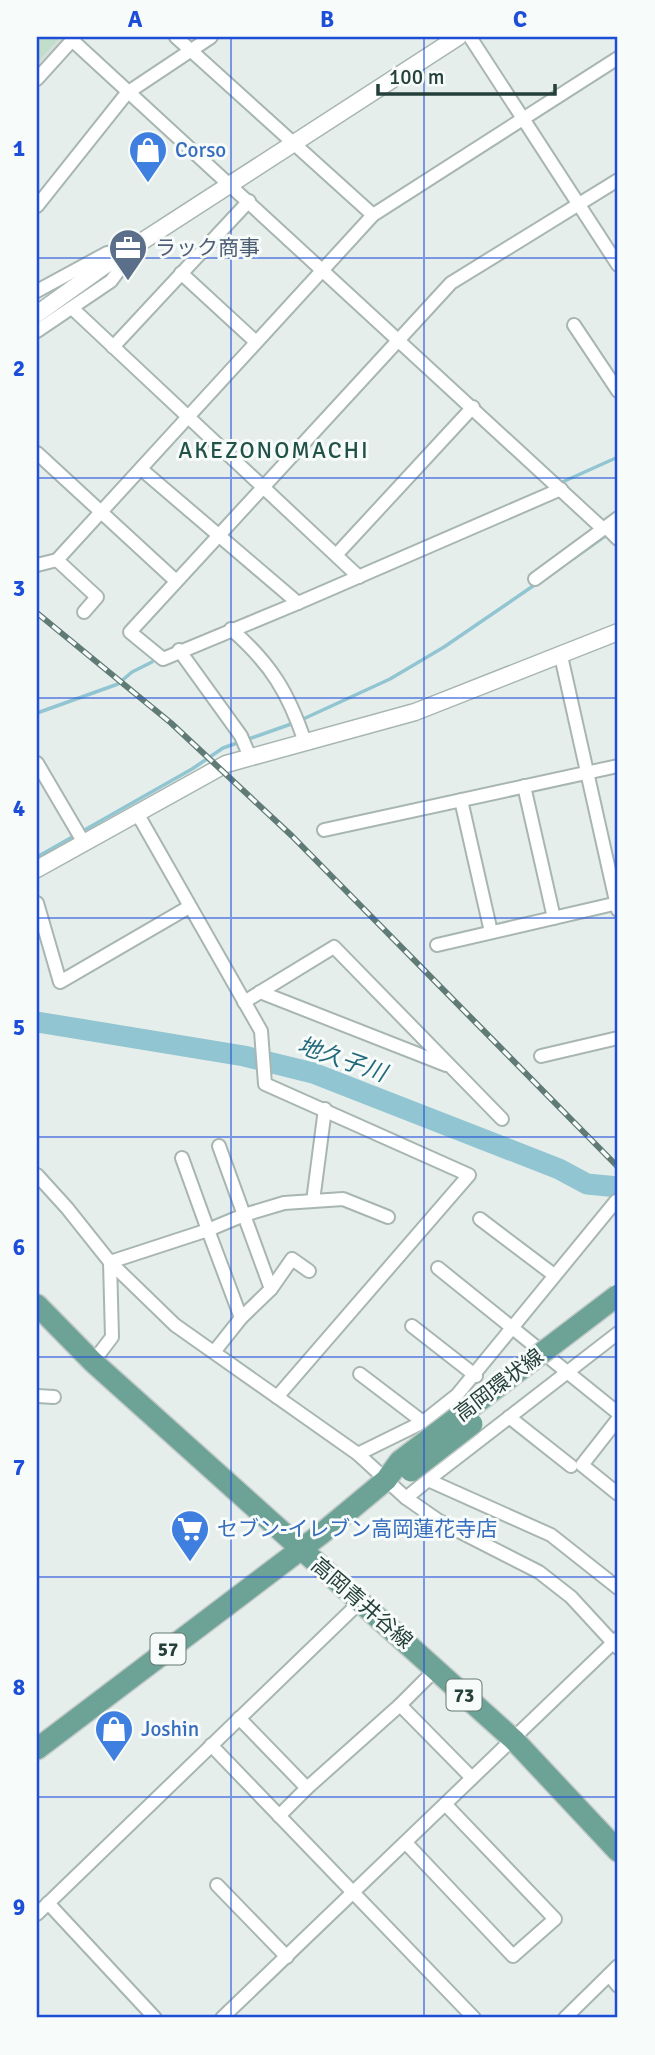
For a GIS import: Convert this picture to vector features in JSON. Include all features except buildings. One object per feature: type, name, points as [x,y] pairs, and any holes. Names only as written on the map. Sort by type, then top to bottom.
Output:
[{"type":"main road","name":"高岡環状線","points":[[413,1470],[618,1295]]},
{"type":"main road","name":"高岡青井谷線","points":[[37,1305],[93,1362],[514,1740],[618,1851]]},
{"type":"main road","name":"高岡環状線","points":[[37,1749],[300,1550],[386,1480],[413,1470],[618,1313]]},
{"type":"street","points":[[176,37],[373,215]]},
{"type":"street","points":[[37,205],[127,93],[211,37]]},
{"type":"street","points":[[37,314],[104,266],[458,37]]},
{"type":"street","points":[[470,37],[618,265]]},
{"type":"street","points":[[37,79],[73,38],[127,93],[249,201],[397,340],[612,534]]},
{"type":"street","points":[[37,565],[57,560],[373,215],[618,58]]},
{"type":"street","points":[[561,489],[163,659],[130,632],[451,283],[618,180]]},
{"type":"street","points":[[113,347],[249,201]]},
{"type":"street","points":[[39,286],[107,253],[137,247]]},
{"type":"street","points":[[37,331],[111,281],[137,247]]},
{"type":"street","points":[[181,273],[256,342]]},
{"type":"street","points":[[72,307],[359,577]]},
{"type":"street","points":[[574,325],[618,391]]},
{"type":"street","points":[[337,554],[473,407]]},
{"type":"street","points":[[37,453],[176,581]]},
{"type":"street","points":[[141,469],[299,603]]},
{"type":"street","points":[[535,579],[612,534],[618,517]]},
{"type":"street","points":[[57,560],[97,597],[84,612]]},
{"type":"street","points":[[231,629],[258,653],[273,673],[297,719],[305,742]]},
{"type":"street","points":[[37,869],[81,839],[137,813],[219,767],[246,747],[305,742],[415,712],[618,632]]},
{"type":"street","points":[[179,650],[246,747]]},
{"type":"street","points":[[437,944],[618,905],[561,656]]},
{"type":"street","points":[[37,763],[81,839]]},
{"type":"street","points":[[324,830],[618,765]]},
{"type":"street","points":[[524,786],[554,918]]},
{"type":"street","points":[[461,800],[491,932]]},
{"type":"street","points":[[137,813],[261,1031],[265,1084],[469,1175],[277,1397]]},
{"type":"street","points":[[37,903],[60,982],[189,907]]},
{"type":"street","points":[[244,1002],[334,947],[502,1119]]},
{"type":"street","points":[[260,992],[451,1067]]},
{"type":"street","points":[[541,1056],[618,1038]]},
{"type":"street","points":[[313,1201],[325,1109]]},
{"type":"street","points":[[219,1146],[271,1289]]},
{"type":"street","points":[[182,1158],[241,1318]]},
{"type":"street","points":[[37,1175],[110,1262],[175,1325],[358,1454],[406,1499],[439,1521],[539,1572],[571,1597],[616,1643],[222,2018]]},
{"type":"street","points":[[110,1262],[284,1203],[343,1199],[388,1217]]},
{"type":"street","points":[[358,1454],[423,1422],[457,1395],[476,1376],[554,1275],[616,1201]]},
{"type":"street","points":[[480,1219],[554,1275]]},
{"type":"street","points":[[214,1352],[241,1318],[271,1289],[292,1259],[309,1271]]},
{"type":"street","points":[[93,1362],[112,1337],[110,1262]]},
{"type":"street","points":[[438,1268],[618,1413]]},
{"type":"street","points":[[412,1326],[476,1376]]},
{"type":"street","points":[[406,1499],[413,1470],[509,1417],[618,1334]]},
{"type":"street","points":[[360,1374],[423,1422]]},
{"type":"street","points":[[37,1396],[54,1397]]},
{"type":"street","points":[[509,1417],[571,1466]]},
{"type":"street","points":[[618,1419],[582,1465],[618,1494]]},
{"type":"street","points":[[413,1470],[551,1535],[618,1588]]},
{"type":"street","points":[[37,1914],[361,1601]]},
{"type":"street","points":[[279,1815],[436,1669]]},
{"type":"street","points":[[400,1705],[472,1778]]},
{"type":"street","points":[[239,1718],[307,1788]]},
{"type":"street","points":[[211,1745],[474,2018]]},
{"type":"street","points":[[406,1843],[513,1956],[555,1919],[446,1805]]},
{"type":"street","points":[[217,1885],[287,1956]]},
{"type":"street","points":[[48,1903],[155,2018]]},
{"type":"street","points":[[566,2018],[613,1971],[618,1986]]},
{"type":"shaded area","points":[[37,37],[73,37],[37,77]]},
{"type":"green space","points":[[37,37],[60,37],[37,63]]},
{"type":"waterway","points":[[558,484],[618,457]]},
{"type":"waterway","points":[[574,558],[608,534]]},
{"type":"waterway","points":[[301,720],[390,679],[444,647],[536,584]]},
{"type":"waterway","points":[[37,713],[118,684],[132,672],[152,662]]},
{"type":"waterway","points":[[37,857],[192,769],[223,748],[294,723]]},
{"type":"waterway","name":"地久子川","points":[[37,1022],[244,1056],[313,1073],[559,1169],[587,1184],[618,1187]]},
{"type":"railway","points":[[37,613],[171,723],[292,836],[618,1167]]},
{"type":"place","name":"Corso","points":[[148,184]]},
{"type":"place","name":"ラック商事","points":[[128,282]]},
{"type":"place","name":"セブン-イレブン高岡蓮花寺店","points":[[190,1563]]},
{"type":"place","name":"Joshin","points":[[114,1763]]},
{"type":"district","name":"AKEZONOMACHI","points":[[274,450]]}]
